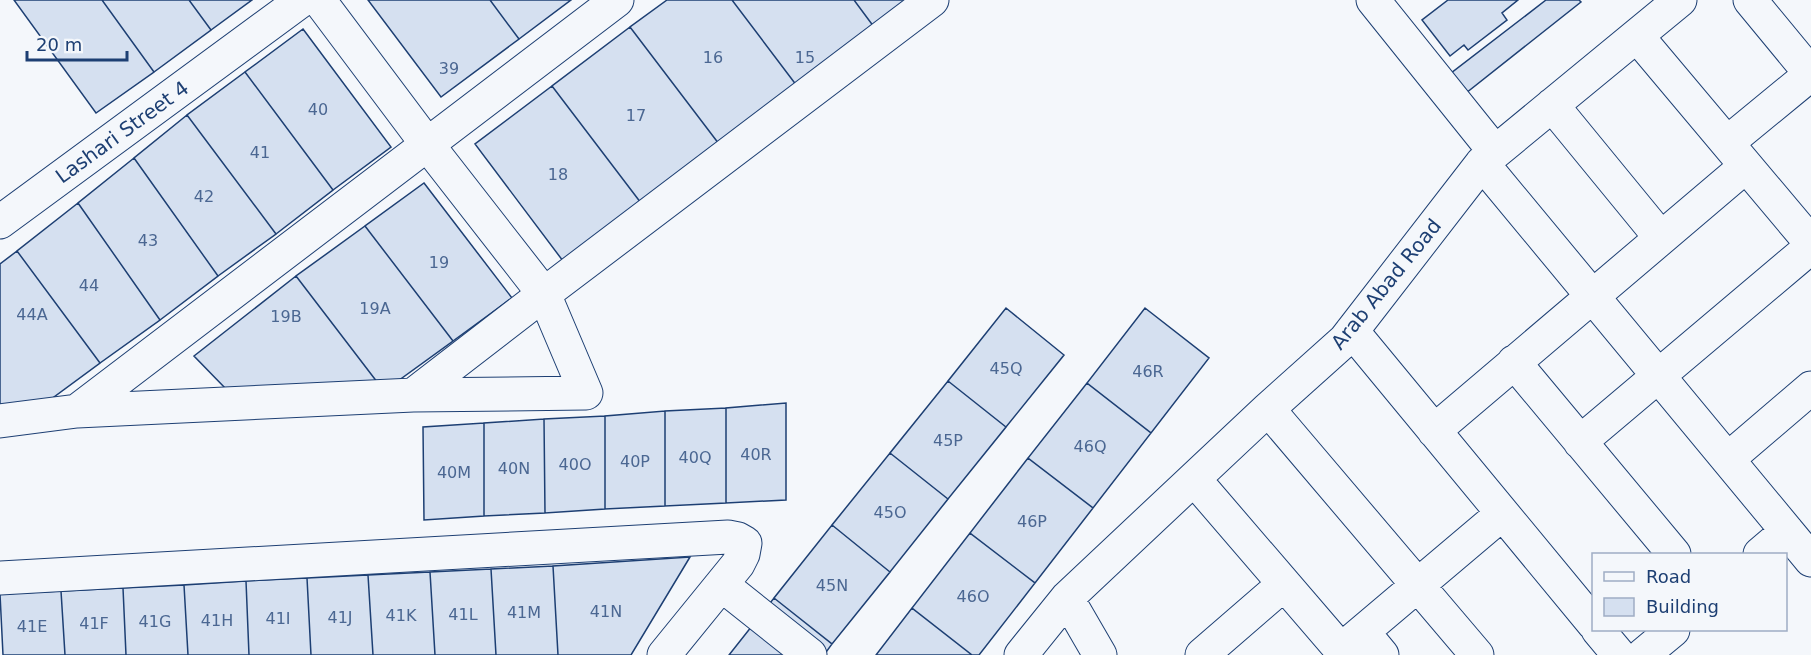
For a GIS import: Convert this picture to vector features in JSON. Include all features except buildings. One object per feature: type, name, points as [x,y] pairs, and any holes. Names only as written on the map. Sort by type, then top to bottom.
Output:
[{"type":"street","name":"Lashari Street 4","points":[[0,222],[302,0]]},
{"type":"street","points":[[0,421],[77,411],[413,395],[585,393],[544,294],[319,0]]},
{"type":"street","points":[[77,411],[617,0]]},
{"type":"street","points":[[413,395],[932,0]]},
{"type":"street","points":[[1373,0],[1592,296],[1811,560]]},
{"type":"street","name":"Arab Abad Road","points":[[1022,655],[1067,598],[1268,409],[1345,340],[1488,158],[1680,0]]},
{"type":"street","points":[[1434,431],[1661,238],[1811,74],[1750,0]]},
{"type":"street","points":[[1637,36],[1811,243]]},
{"type":"street","points":[[1552,105],[1661,238]]},
{"type":"street","points":[[1580,442],[1811,247]]},
{"type":"street","points":[[1352,331],[1592,623]]},
{"type":"street","points":[[1514,362],[1672,553]]},
{"type":"street","points":[[1728,459],[1808,397]]},
{"type":"street","points":[[1268,409],[1477,655]]},
{"type":"street","points":[[1194,479],[1341,650],[1372,644],[1418,585],[1502,514]]},
{"type":"street","points":[[1762,553],[1788,531]]},
{"type":"street","points":[[0,578],[717,538],[738,539],[745,543],[738,564],[664,655]]},
{"type":"street","points":[[1202,655],[1284,584]]},
{"type":"street","points":[[722,585],[810,655]]},
{"type":"street","points":[[1067,598],[1100,655]]},
{"type":"street","points":[[1599,631],[1619,655]]},
{"type":"street","points":[[1643,655],[1672,631]]}]
